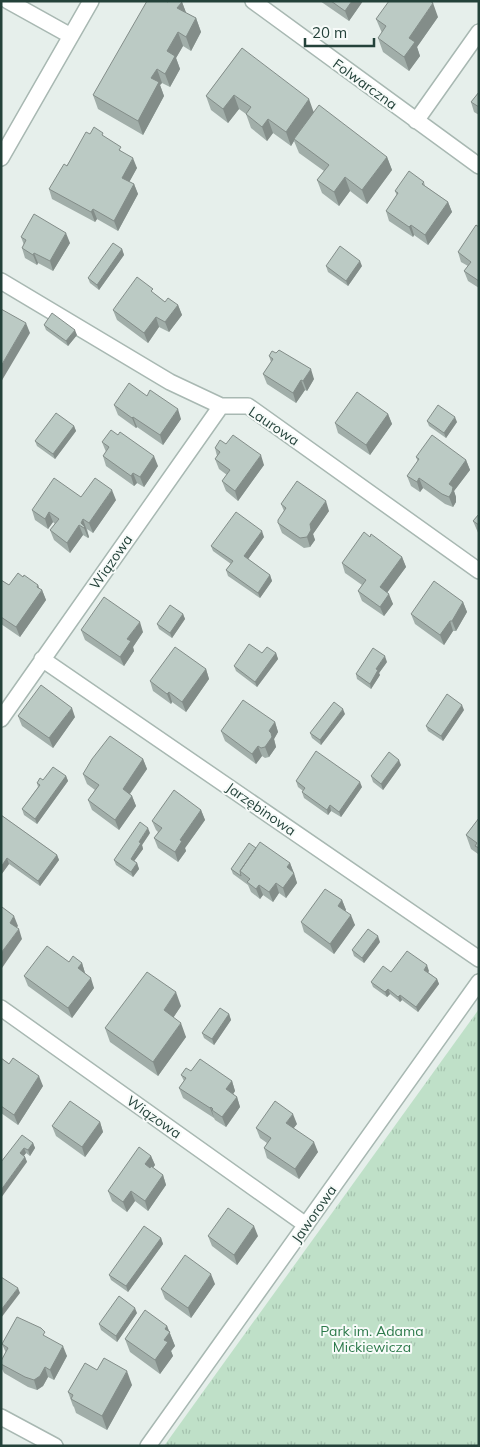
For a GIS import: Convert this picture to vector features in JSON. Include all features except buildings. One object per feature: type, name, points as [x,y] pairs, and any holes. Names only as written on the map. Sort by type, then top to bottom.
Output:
[{"type":"street","points":[[8,1],[71,36]]},
{"type":"street","points":[[1,158],[91,1]]},
{"type":"street","name":"Folwarczna","points":[[252,1],[479,166]]},
{"type":"street","points":[[416,121],[479,32]]},
{"type":"street","name":"Laurowa","points":[[1,281],[170,382],[221,406],[248,406],[479,571]]},
{"type":"street","name":"Wiązowa","points":[[1,718],[221,406]]},
{"type":"street","name":"Jarzębinowa","points":[[42,659],[479,959]]},
{"type":"street","name":"Jaworowa","points":[[148,1446],[479,982]]},
{"type":"street","name":"Wiązowa","points":[[1,1008],[306,1225]]},
{"type":"street","points":[[1,1418],[56,1446]]},
{"type":"green space","name":"Park im. Adama Mickiewicza","points":[[479,1009],[479,1446],[164,1446]]}]
